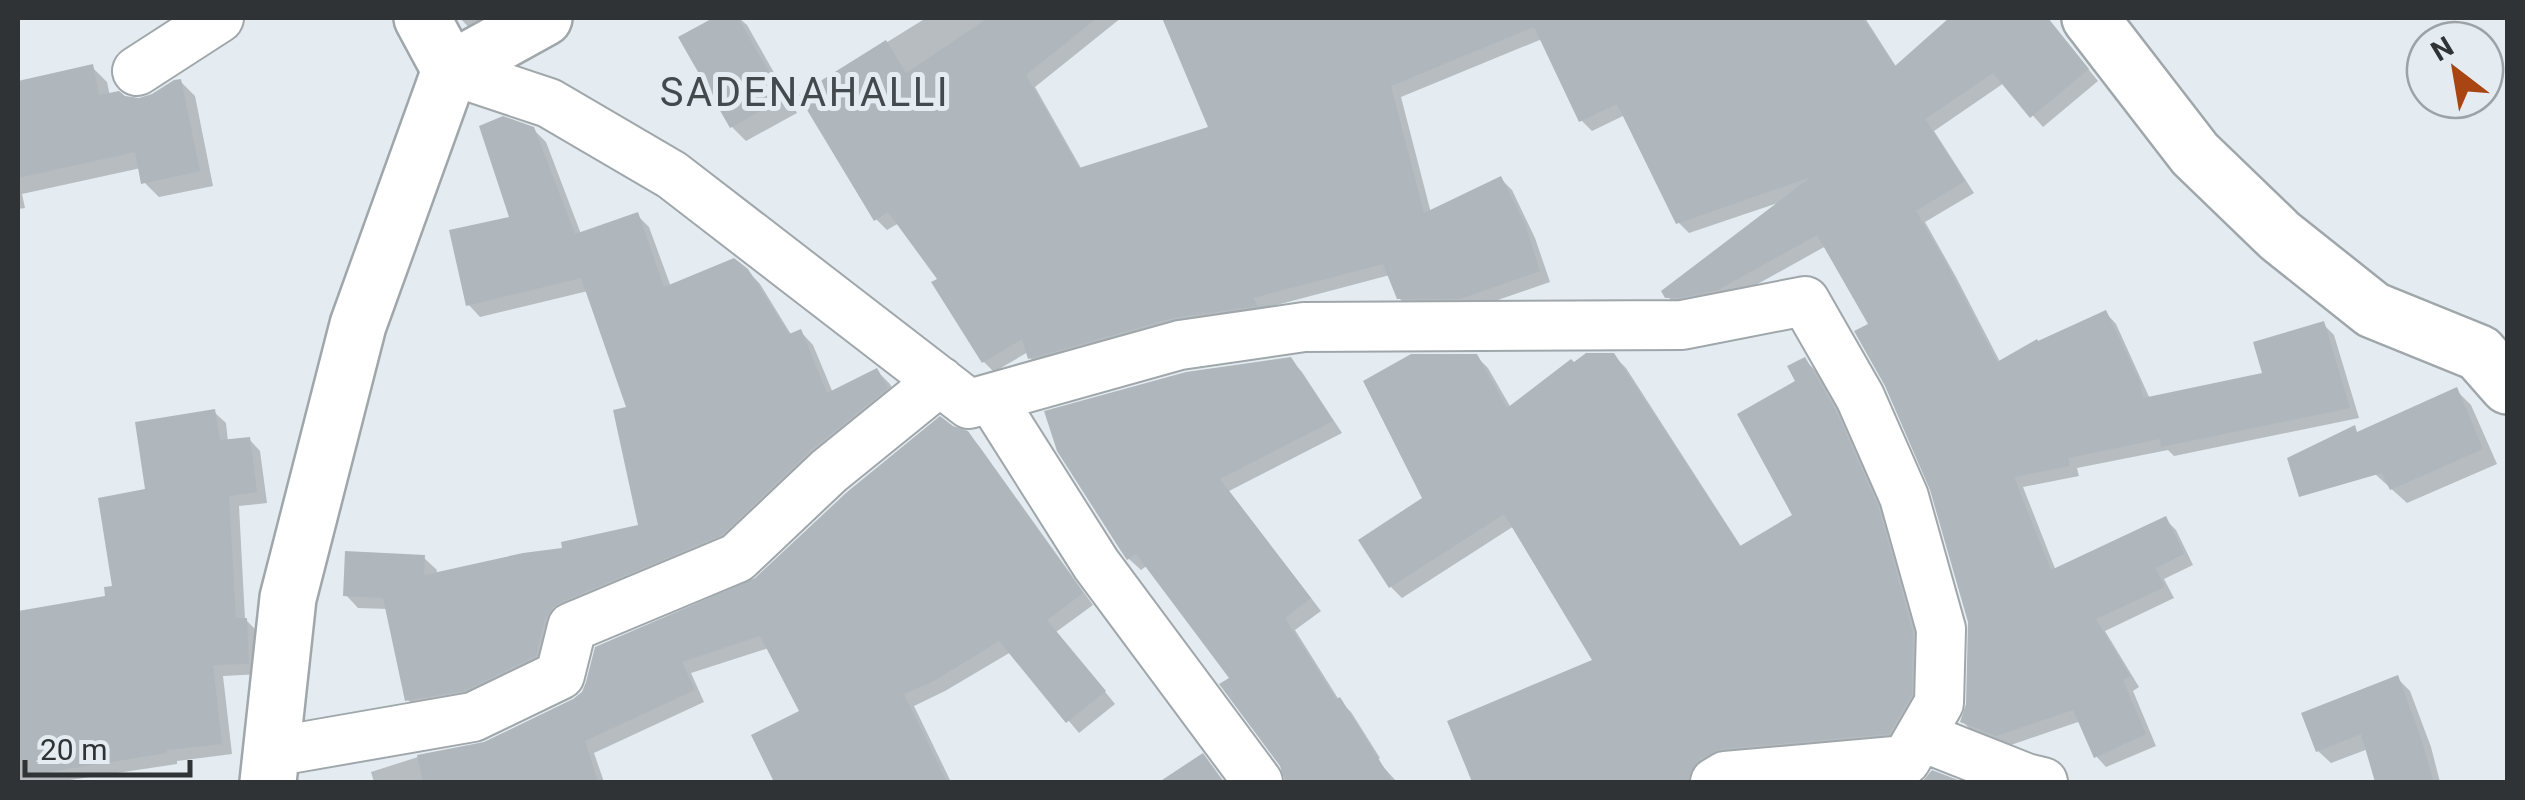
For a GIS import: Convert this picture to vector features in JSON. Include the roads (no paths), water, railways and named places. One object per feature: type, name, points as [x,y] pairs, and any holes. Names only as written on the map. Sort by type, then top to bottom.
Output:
[{"type":"street","points":[[137,71],[218,18]]},
{"type":"street","points":[[411,18],[450,70],[549,103],[672,174],[970,404],[1180,345],[1304,326],[1682,325],[1804,301],[1860,397],[1904,496],[1940,628],[1939,703],[1906,760],[1725,776],[1715,782]]},
{"type":"street","points":[[544,18],[450,70],[358,325],[288,598],[270,768],[473,717],[560,675],[572,627],[737,558],[829,471],[940,381]]},
{"type":"street","points":[[2090,18],[2195,154],[2280,236],[2373,310],[2479,353],[2508,386]]},
{"type":"street","points":[[991,398],[1096,564],[1258,782]]},
{"type":"street","points":[[1920,736],[2044,782]]},
{"type":"district","name":"SADENAHALLI","points":[[805,92]]}]
